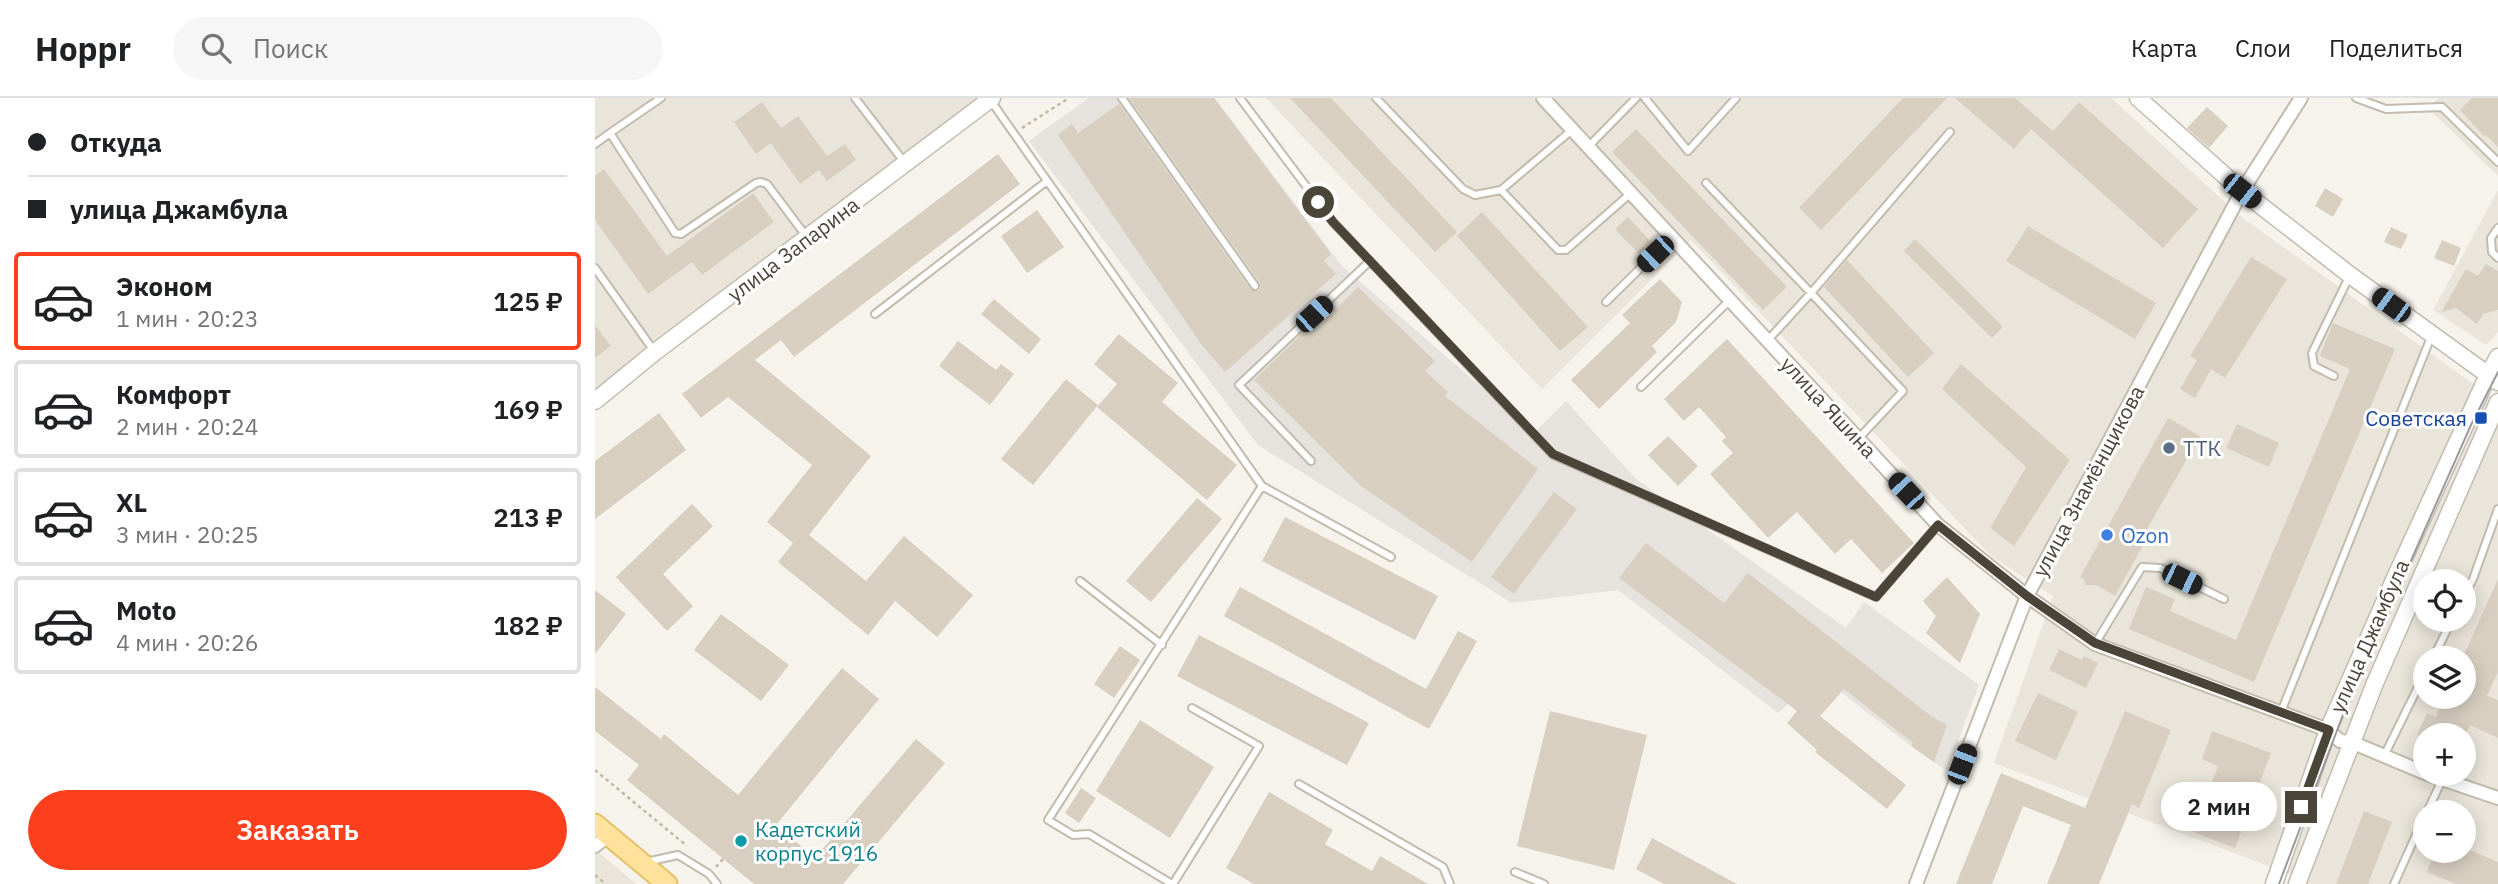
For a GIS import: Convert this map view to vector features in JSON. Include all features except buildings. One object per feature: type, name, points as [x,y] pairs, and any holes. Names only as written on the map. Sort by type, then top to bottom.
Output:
[{"type":"main road","points":[[599,836],[667,884]]},
{"type":"street","name":"улица Яшина","points":[[1543,98],[1938,525],[2027,596],[2095,643],[2329,730],[2340,741],[2351,742],[2413,768]]},
{"type":"street","points":[[2138,98],[2242,191],[2350,275],[2493,378]]},
{"type":"street","name":"улица Знамёнщикова","points":[[1916,884],[2027,596],[2242,191],[2301,98]]},
{"type":"street","name":"улица Запарина","points":[[595,401],[655,352],[991,99]]},
{"type":"street","name":"улица Джамбула","points":[[2274,884],[2329,730],[2393,580],[2493,378],[2498,357]]},
{"type":"street","name":"улица Джамбула","points":[[2297,884],[2351,742],[2419,578],[2498,402]]},
{"type":"street","name":"улица Яшина","points":[[2460,786],[2498,799]]},
{"type":"lane","points":[[595,144],[661,98]]},
{"type":"lane","points":[[855,98],[906,165]]},
{"type":"lane","points":[[1122,98],[1255,286]]},
{"type":"lane","points":[[1240,98],[1333,222],[1553,454],[1876,597],[1938,525]]},
{"type":"lane","points":[[1376,98],[1463,189],[1475,195],[1501,190],[1573,130]]},
{"type":"lane","points":[[1588,146],[1636,98]]},
{"type":"lane","points":[[1645,98],[1688,151],[1736,98]]},
{"type":"lane","points":[[2356,98],[2386,109],[2442,107],[2498,162]]},
{"type":"lane","points":[[991,99],[1262,486],[1391,556]]},
{"type":"lane","points":[[1767,341],[1950,132]]},
{"type":"lane","points":[[610,133],[675,233],[681,234],[761,181],[767,184],[807,238]]},
{"type":"lane","points":[[874,314],[1047,181]]},
{"type":"lane","points":[[1706,183],[1903,391],[1858,439]]},
{"type":"lane","points":[[1501,190],[1561,251],[1566,250],[1630,193]]},
{"type":"lane","points":[[2498,228],[2491,238],[2492,252],[2498,258]]},
{"type":"lane","points":[[1605,302],[1672,237]]},
{"type":"lane","points":[[1311,461],[1239,385],[1370,261]]},
{"type":"lane","points":[[595,268],[655,352]]},
{"type":"lane","points":[[2335,376],[2314,366],[2312,352],[2350,275]]},
{"type":"lane","points":[[1641,387],[1730,300]]},
{"type":"lane","points":[[2280,712],[2432,334]]},
{"type":"lane","points":[[1192,708],[1259,746],[1173,884],[1089,834],[1073,835],[1048,820],[1262,486]]},
{"type":"lane","points":[[2476,571],[2498,509]]},
{"type":"lane","points":[[2095,643],[2142,567],[2160,568],[2224,599]]},
{"type":"lane","points":[[1080,581],[1162,645]]},
{"type":"lane","points":[[2384,756],[2413,697]]},
{"type":"lane","points":[[1299,784],[1443,867],[1450,884]]},
{"type":"lane","points":[[2394,884],[2413,842]]},
{"type":"lane","points":[[642,864],[653,859],[678,855],[709,874],[717,884]]},
{"type":"lane","points":[[1515,872],[1544,884]]},
{"type":"path","points":[[1013,134],[1069,98]]},
{"type":"path","points":[[595,770],[694,852]]},
{"type":"path","points":[[595,875],[606,884]]},
{"type":"shaded area","points":[[595,98],[980,98],[595,402]]},
{"type":"shaded area","points":[[1089,98],[1215,98],[1342,266],[1534,433],[1566,401],[1635,478],[1846,628],[1864,602],[1979,685],[1947,771],[1820,676],[1778,713],[1618,590],[1512,603],[1258,445],[1029,141]]},
{"type":"shaded area","points":[[1266,98],[2111,98],[2239,215],[2498,402],[2498,884],[2299,884],[2301,878],[1994,763],[2053,596],[1991,556],[1691,240],[1542,389]]},
{"type":"shaded area","points":[[2439,98],[2498,98],[2498,176],[2428,108]]},
{"type":"shaded area","points":[[2498,190],[2498,332],[2486,345],[2433,310]]},
{"type":"shaded area","points":[[595,849],[636,884],[595,884]]},
{"type":"tram line","points":[[2279,884],[2344,712],[2471,425],[2498,372]]},
{"type":"place","name":"Советская","points":[[2481,418]]},
{"type":"place","name":"ТТК","points":[[2169,448]]},
{"type":"place","name":"Ozon","points":[[2107,535]]},
{"type":"place","name":"Кадетский корпус 1916","points":[[741,841]]},
{"type":"route","points":[[1318,202],[1333,222],[1553,454],[1876,597],[1938,525],[2027,596],[2095,643],[2329,730],[2301,807]]}]
